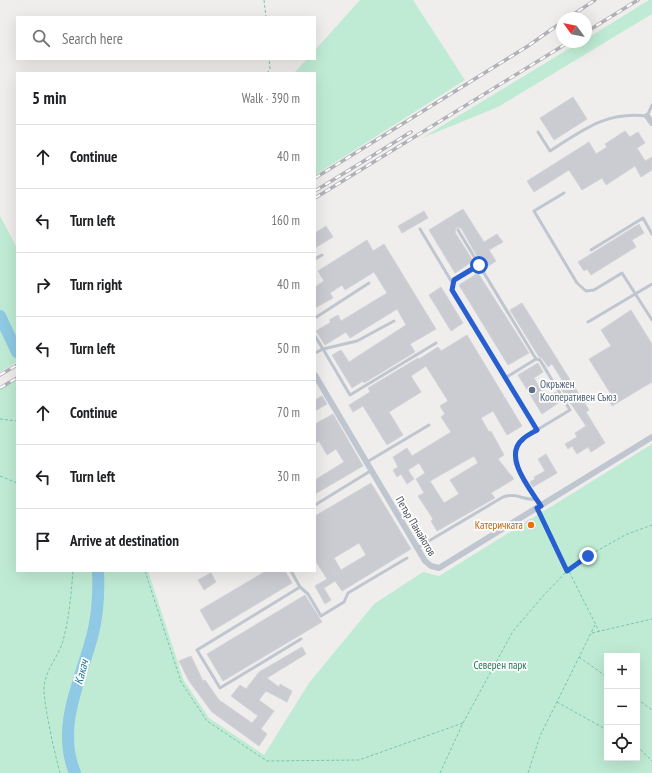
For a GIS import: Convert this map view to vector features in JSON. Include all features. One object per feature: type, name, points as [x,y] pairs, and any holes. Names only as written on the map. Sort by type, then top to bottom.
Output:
[{"type":"street","points":[[649,113],[652,123]]},
{"type":"street","name":"Петър Панайотов","points":[[316,377],[417,548],[428,564],[439,568],[652,437]]},
{"type":"lane","points":[[538,132],[550,151],[598,121],[630,114],[649,113],[652,105]]},
{"type":"lane","points":[[564,193],[534,211],[577,283],[586,291],[594,290],[622,273],[652,320]]},
{"type":"lane","points":[[591,250],[643,218],[652,234]]},
{"type":"lane","points":[[420,229],[453,284]]},
{"type":"lane","points":[[458,230],[536,359],[540,360],[570,410],[522,440],[515,452],[516,464],[539,507]]},
{"type":"lane","points":[[316,258],[322,255]]},
{"type":"lane","points":[[479,265],[454,280],[452,290],[537,430]]},
{"type":"lane","points":[[316,317],[369,283]]},
{"type":"lane","points":[[588,322],[652,284]]},
{"type":"lane","points":[[316,353],[323,349],[357,341],[394,321]]},
{"type":"lane","points":[[316,338],[350,394],[436,343]]},
{"type":"lane","points":[[505,378],[536,359]]},
{"type":"lane","points":[[367,462],[429,425]]},
{"type":"lane","points":[[316,504],[372,470]]},
{"type":"lane","points":[[417,548],[503,497],[518,495],[528,499],[536,499]]},
{"type":"lane","points":[[292,572],[300,587],[308,594],[321,616],[344,602],[348,593],[407,558]]},
{"type":"lane","points":[[300,587],[197,650],[220,688],[301,639]]},
{"type":"path","points":[[264,0],[266,16]]},
{"type":"path","points":[[268,72],[270,69],[269,60]]},
{"type":"path","points":[[0,419],[16,421]]},
{"type":"path","points":[[0,476],[16,483]]},
{"type":"path","points":[[539,507],[567,571],[599,631]]},
{"type":"path","points":[[440,773],[463,723],[513,631],[567,571],[588,556],[625,535],[652,524]]},
{"type":"path","points":[[60,773],[45,702],[44,686],[48,672],[62,645],[67,623],[73,572]]},
{"type":"path","points":[[144,572],[181,682],[207,721],[267,760],[359,760],[463,723]]},
{"type":"path","points":[[591,633],[652,619]]},
{"type":"path","points":[[528,773],[540,736],[595,625]]},
{"type":"path","points":[[579,656],[604,675]]},
{"type":"path","points":[[640,701],[652,710]]},
{"type":"path","points":[[556,702],[604,728]]},
{"type":"path","points":[[640,749],[652,761]]},
{"type":"green space","points":[[360,0],[413,0],[465,80],[316,174],[316,72],[295,72],[306,60],[316,60],[316,49]]},
{"type":"green space","points":[[649,0],[652,0],[652,14],[498,107],[422,138],[570,48],[592,48],[592,35]]},
{"type":"green space","points":[[0,216],[16,246],[16,363],[0,372]]},
{"type":"green space","name":"Северен парк","points":[[16,381],[16,572],[148,572],[184,681],[209,718],[264,755],[309,683],[374,604],[423,572],[439,576],[652,444],[652,773],[0,773],[0,390]]},
{"type":"building","points":[[573,97],[587,119],[554,140],[540,118]]},
{"type":"building","points":[[625,131],[630,137],[638,132],[645,143],[637,148],[645,161],[652,157],[652,170],[641,177],[635,166],[606,185],[602,178],[582,190],[569,170],[534,192],[527,181],[589,142],[596,154],[607,147],[605,144]]},
{"type":"building","points":[[463,209],[484,242],[497,234],[503,242],[489,250],[496,261],[487,267],[480,257],[478,258],[461,228],[456,228],[455,232],[473,261],[455,273],[429,230]]},
{"type":"building","points":[[424,211],[428,218],[402,233],[398,226]]},
{"type":"building","points":[[639,224],[644,233],[632,240],[636,247],[591,275],[587,269],[584,271],[578,262]]},
{"type":"building","points":[[326,226],[333,237],[316,247],[316,232]]},
{"type":"building","points":[[367,240],[373,251],[384,244],[436,329],[410,344],[415,352],[364,383],[363,381],[352,388],[332,355],[341,350],[349,362],[406,325],[397,309],[350,338],[346,332],[325,345],[316,331],[331,322],[329,320],[338,315],[341,321],[387,293],[374,272],[345,290],[342,285],[330,293],[333,298],[316,307],[316,286],[324,281],[318,271]]},
{"type":"building","points":[[478,273],[529,353],[508,365],[459,285]]},
{"type":"building","points":[[441,287],[463,323],[451,331],[429,295]]},
{"type":"building","points":[[522,303],[589,410],[586,412],[605,443],[591,452],[588,447],[577,454],[572,446],[568,449],[565,444],[577,437],[575,433],[586,426],[557,382],[562,380],[552,364],[548,367],[542,358],[539,357],[510,310]]},
{"type":"building","points":[[631,310],[652,344],[652,382],[612,406],[608,399],[612,396],[589,359],[611,346],[601,330]]},
{"type":"building","points":[[467,335],[522,426],[507,435],[493,411],[481,418],[489,432],[491,431],[504,455],[498,459],[514,479],[491,493],[495,498],[437,531],[431,521],[433,519],[418,496],[424,493],[416,479],[425,473],[419,463],[408,470],[414,479],[407,484],[401,474],[397,477],[393,470],[398,467],[393,457],[407,448],[412,456],[451,432],[441,417],[445,414],[440,406],[448,401],[426,366],[411,376],[421,392],[389,412],[403,435],[387,445],[363,406],[353,412],[349,405],[370,392],[368,388],[418,358],[419,359],[438,347],[441,351]],"holes":[[[474,456],[478,463],[450,480],[459,494],[444,503],[430,481]]]},
{"type":"building","points":[[538,363],[543,372],[534,378],[546,398],[556,392],[561,401],[542,414],[518,375]]},
{"type":"building","points":[[322,396],[327,404],[316,410],[316,399]]},
{"type":"building","points":[[333,414],[363,466],[316,493],[316,479],[344,462],[336,449],[327,455],[319,441],[316,442],[316,423]]},
{"type":"building","points":[[546,454],[557,473],[533,487],[530,482],[535,479],[534,477],[545,471],[538,459]]},
{"type":"building","points":[[371,483],[411,549],[342,591],[335,581],[324,588],[331,600],[325,604],[315,586],[327,579],[316,562],[316,515]],"holes":[[[359,543],[366,555],[341,570],[334,558]]]},
{"type":"building","name":"Катеричката","points":[[531,519],[536,527],[531,531],[526,522]]},
{"type":"building","points":[[264,572],[286,572],[292,583],[212,631],[200,610]]},
{"type":"building","points":[[211,573],[216,582],[204,590],[198,580]]},
{"type":"building","points":[[305,595],[322,622],[223,681],[207,654]]},
{"type":"building","points":[[302,647],[306,654],[267,678],[279,687],[280,684],[292,691],[287,702],[266,691],[259,700],[274,711],[261,729],[267,734],[259,746],[212,712],[189,681],[179,661],[191,656],[203,681],[205,680],[219,700],[252,723],[258,716],[231,696],[240,685],[246,689],[259,672]]},
{"type":"waterway","name":"Какач","points":[[0,316],[16,350]]},
{"type":"waterway","name":"Какач","points":[[75,773],[70,756],[68,739],[69,722],[76,688],[96,621],[98,572]]},
{"type":"railway","points":[[577,12],[595,0]]},
{"type":"railway","points":[[592,28],[638,0]]},
{"type":"railway","points":[[316,177],[528,46],[556,26]]},
{"type":"railway","points":[[316,197],[559,48]]},
{"type":"railway","points":[[316,190],[411,132]]},
{"type":"railway","points":[[0,375],[16,366]]},
{"type":"railway","points":[[0,388],[16,379]]},
{"type":"place","name":"Окръжен Кооперативен Съюз","points":[[532,390]]},
{"type":"place","name":"Катеричката","points":[[531,525]]},
{"type":"route","points":[[479,265],[454,280],[452,290],[537,430],[522,440],[515,452],[516,464],[541,506],[537,508],[567,571],[588,556]]}]
